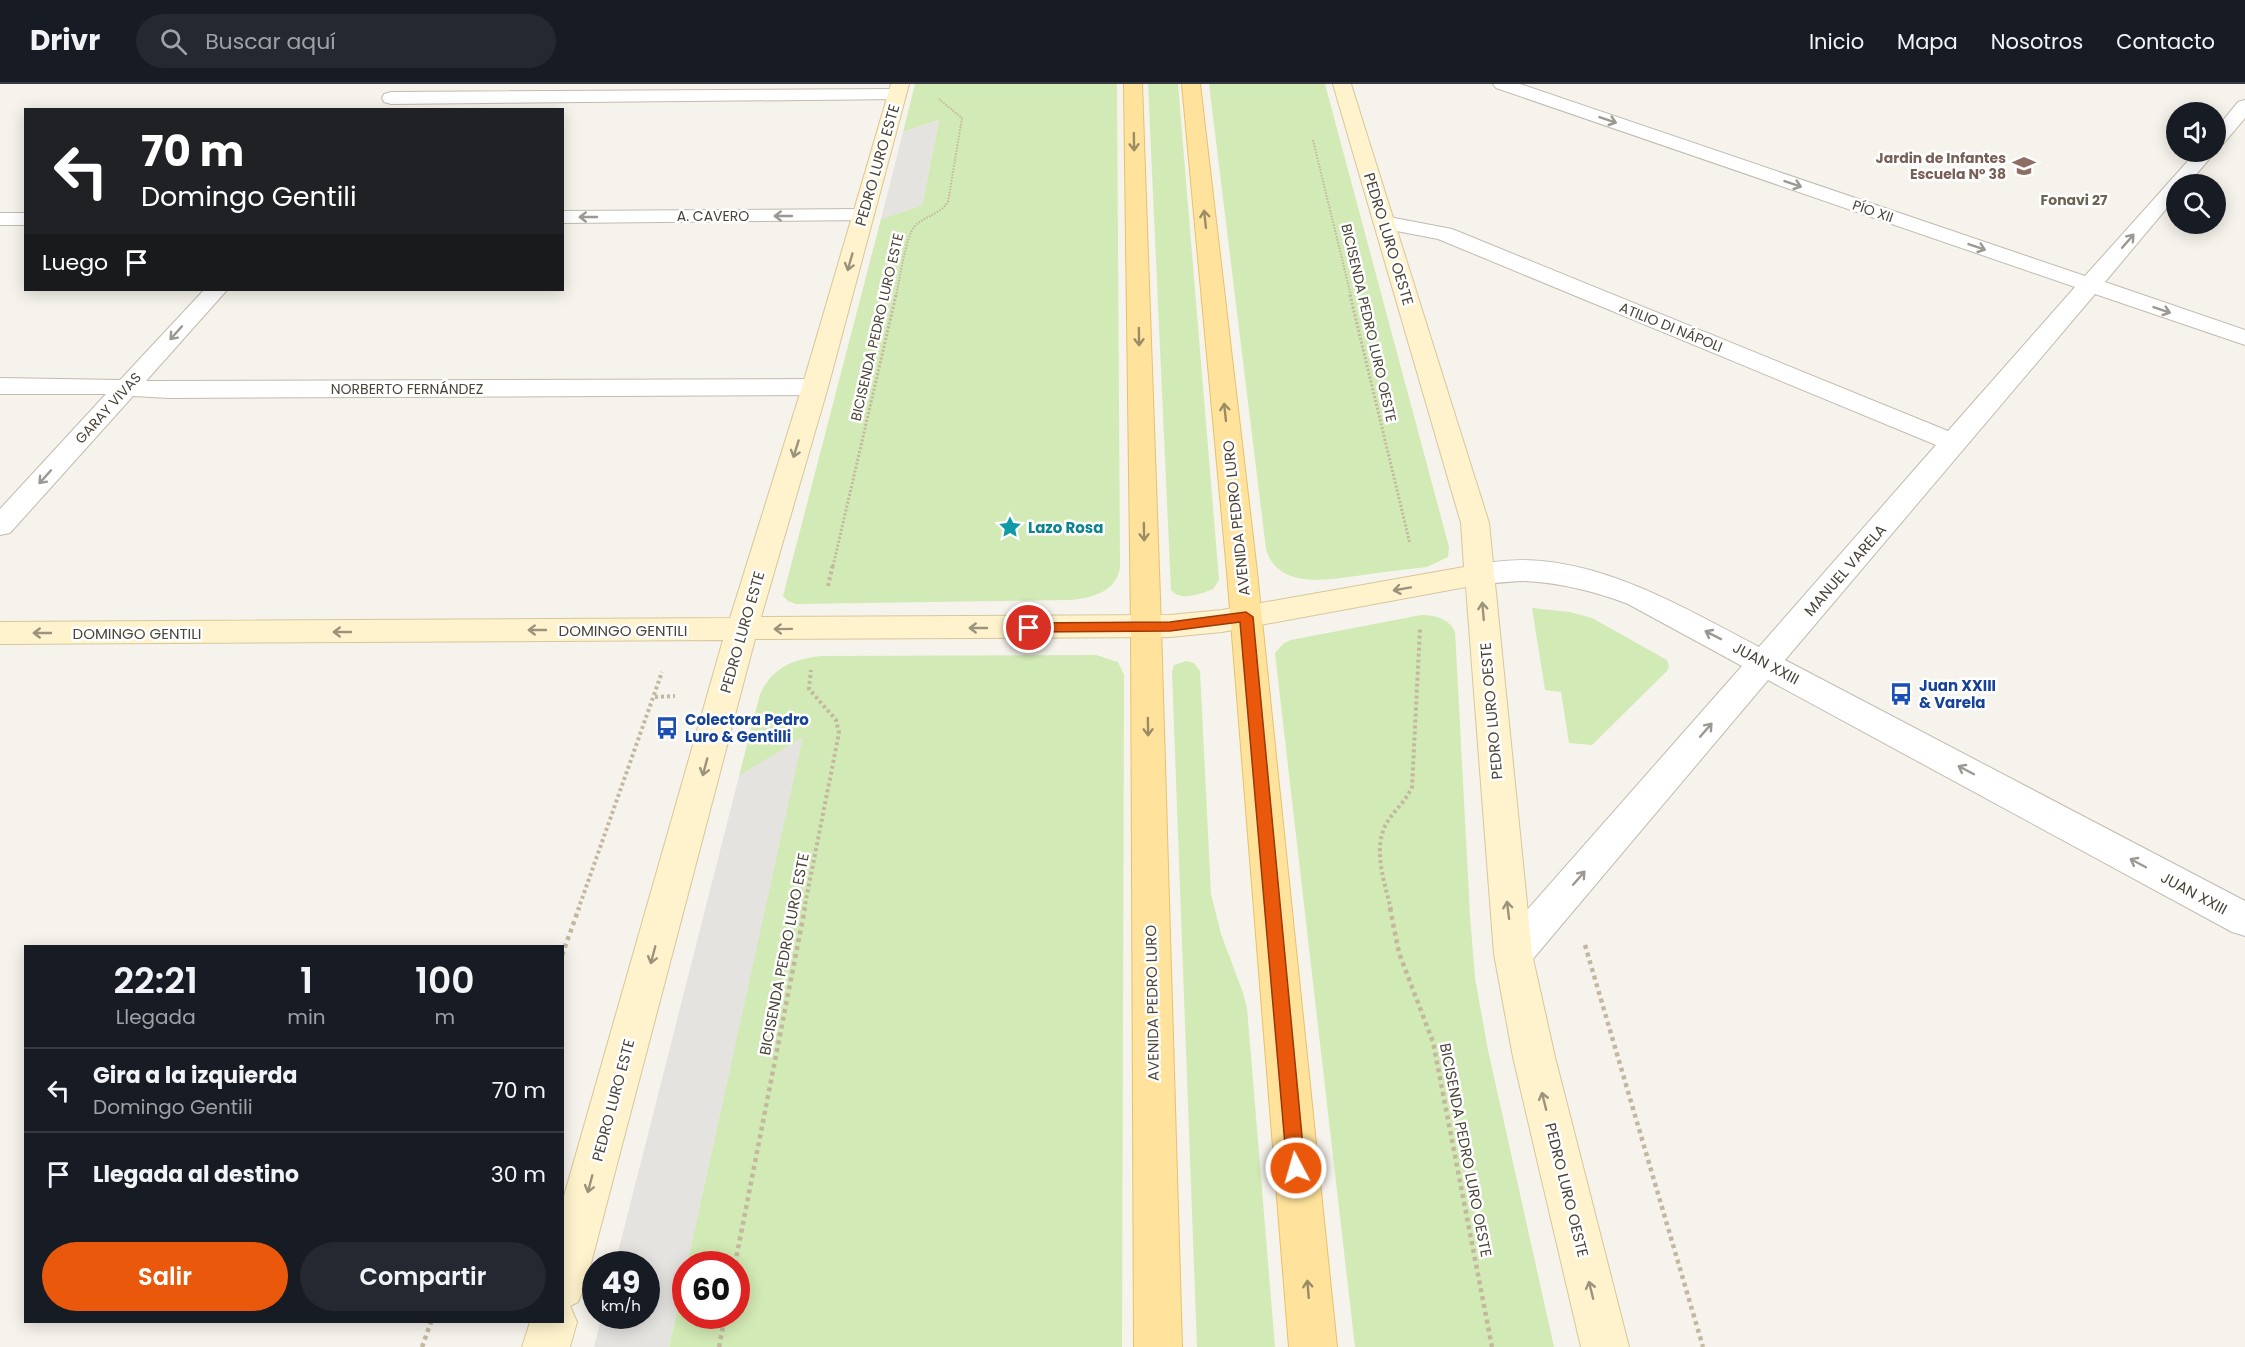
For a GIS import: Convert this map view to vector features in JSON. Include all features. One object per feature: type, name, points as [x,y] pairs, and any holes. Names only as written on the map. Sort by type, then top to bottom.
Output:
[{"type":"main road","name":"AVENIDA PEDRO LURO","points":[[1133,84],[1146,627],[1158,1347]]},
{"type":"main road","name":"AVENIDA PEDRO LURO","points":[[1191,84],[1246,617],[1313,1347]]},
{"type":"street","points":[[385,104],[403,84]]},
{"type":"street","name":"PEDRO LURO OESTE","points":[[1342,84],[1475,523],[1513,954],[1534,1058],[1605,1347]]},
{"type":"street","name":"PÍO XII","points":[[1502,84],[2245,338]]},
{"type":"street","points":[[385,104],[898,90]]},
{"type":"street","name":"PEDRO LURO ESTE","points":[[564,1279],[742,630],[815,387],[898,90]]},
{"type":"street","points":[[1553,101],[1573,90]]},
{"type":"street","points":[[2226,128],[2245,106]]},
{"type":"street","name":"MANUEL VARELA","points":[[2187,174],[2197,162]]},
{"type":"street","name":"MANUEL VARELA","points":[[1513,954],[2166,198]]},
{"type":"street","name":"A. CAVERO","points":[[564,217],[863,215]]},
{"type":"street","points":[[0,219],[24,219]]},
{"type":"street","name":"ATILIO DI NÁPOLI","points":[[1384,222],[1444,234],[1954,443]]},
{"type":"street","name":"GARAY VIVAS","points":[[0,526],[215,291]]},
{"type":"street","name":"NORBERTO FERNÁNDEZ","points":[[0,386],[83,385],[177,390],[815,387]]},
{"type":"street","name":"JUAN XXIII","points":[[1246,617],[1480,574],[1538,570],[1599,582],[1639,597],[1765,662],[2245,920]]},
{"type":"street","name":"DOMINGO GENTILI","points":[[0,633],[1146,627],[1246,617]]},
{"type":"street","points":[[546,1347],[553,1323]]},
{"type":"path","name":"BICISENDA PEDRO LURO ESTE","points":[[827,592],[911,232],[918,223],[942,211],[948,202],[962,118],[957,112],[941,104],[938,96]]},
{"type":"path","name":"BICISENDA PEDRO LURO OESTE","points":[[1311,130],[1410,545]]},
{"type":"path","name":"BICISENDA PEDRO LURO OESTE","points":[[1420,627],[1412,787],[1406,801],[1386,824],[1379,845],[1399,953],[1433,1042],[1492,1347]]},
{"type":"path","points":[[564,949],[651,708],[675,630]]},
{"type":"path","name":"BICISENDA PEDRO LURO ESTE","points":[[738,1251],[839,733],[836,720],[809,688],[812,666]]},
{"type":"path","points":[[1569,889],[1703,1347]]},
{"type":"path","points":[[422,1347],[431,1323]]},
{"type":"path","points":[[719,1347],[722,1329]]},
{"type":"green space","points":[[915,84],[1117,84],[1120,567],[1114,582],[1103,592],[1095,595],[1071,600],[796,604],[783,596],[881,219],[922,205],[939,120],[903,132]]},
{"type":"green space","points":[[1148,84],[1178,84],[1219,580],[1213,589],[1191,596],[1180,596],[1171,590]]},
{"type":"green space","points":[[1209,84],[1325,84],[1449,547],[1448,557],[1427,567],[1321,580],[1294,577],[1282,571],[1272,562],[1266,549]]},
{"type":"green space","points":[[1532,608],[1570,612],[1592,618],[1667,660],[1669,666],[1667,671],[1592,745],[1569,743],[1561,692],[1545,690]]},
{"type":"green space","points":[[1421,615],[1441,618],[1455,631],[1475,978],[1488,1050],[1554,1347],[1355,1347],[1275,653],[1284,643],[1291,640]]},
{"type":"green space","points":[[1096,655],[1118,662],[1124,675],[1122,1347],[669,1347],[673,1329],[750,1329],[750,1251],[690,1251],[802,738],[739,776],[760,694],[765,685],[785,666],[802,659],[822,656]]},
{"type":"green space","points":[[1186,661],[1194,663],[1200,671],[1211,894],[1221,934],[1247,1008],[1275,1347],[1197,1347],[1172,672],[1174,665]]},
{"type":"shaded area","points":[[939,120],[922,205],[881,219],[903,132]]},
{"type":"shaded area","points":[[803,737],[690,1251],[672,1251],[673,1329],[669,1347],[594,1347],[599,1329],[660,1329],[660,1251],[618,1251],[739,776]]},
{"type":"place","name":"Jardin de Infantes Escuela N° 38","points":[[2024,166]]},
{"type":"place","name":"Lazo Rosa","points":[[1010,527]]},
{"type":"place","name":"Juan XXIII & Varela","points":[[1901,694]]},
{"type":"place","name":"Colectora Pedro Luro & Gentilli","points":[[667,728]]},
{"type":"district","name":"Fonavi 27","points":[[2074,200]]},
{"type":"route","points":[[1029,628],[1170,626],[1246,617],[1296,1168]]}]
